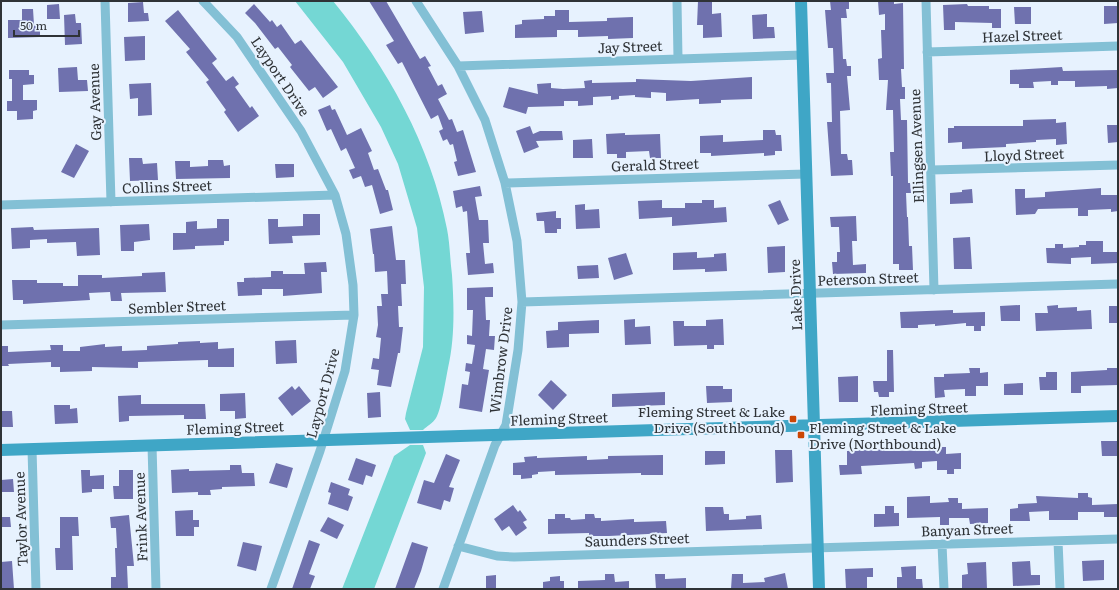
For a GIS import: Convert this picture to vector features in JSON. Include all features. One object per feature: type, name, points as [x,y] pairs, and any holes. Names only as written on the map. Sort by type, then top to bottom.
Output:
[{"type":"street","name":"Gay Avenue","points":[[105,1],[111,202]]},
{"type":"street","name":"Layport Drive","points":[[203,1],[237,38],[301,131],[335,195],[346,234],[354,285],[354,315],[345,371],[324,440],[271,589]]},
{"type":"street","name":"Wimbrow Drive","points":[[416,1],[458,66],[485,120],[505,183],[517,240],[522,302],[518,350],[506,425],[495,445],[443,589]]},
{"type":"street","points":[[677,1],[678,59]]},
{"type":"street","name":"Lake Drive","points":[[801,1],[819,589]]},
{"type":"street","name":"Ellingsen Avenue","points":[[926,1],[934,290]]},
{"type":"street","name":"Hazel Street","points":[[927,52],[1118,46]]},
{"type":"street","name":"Jay Street","points":[[458,66],[803,55]]},
{"type":"street","name":"Lloyd Street","points":[[931,170],[1118,165]]},
{"type":"street","name":"Gerald Street","points":[[505,183],[806,174]]},
{"type":"street","name":"Collins Street","points":[[1,205],[335,195]]},
{"type":"street","name":"Peterson Street","points":[[522,302],[1118,284]]},
{"type":"street","name":"Sembler Street","points":[[1,325],[354,315]]},
{"type":"street","name":"Fleming Street","points":[[1,450],[1118,416]]},
{"type":"street","name":"Frink Avenue","points":[[152,445],[156,589]]},
{"type":"street","name":"Taylor Avenue","points":[[32,449],[36,589]]},
{"type":"street","name":"Banyan Street","points":[[818,548],[1118,539]]},
{"type":"street","points":[[1058,541],[1060,589]]},
{"type":"street","points":[[942,544],[944,589]]},
{"type":"street","name":"Saunders Street","points":[[458,546],[497,556],[818,548]]},
{"type":"shaded area","points":[[295,1],[333,1],[353,26],[389,80],[404,109],[418,138],[440,198],[447,229],[452,275],[453,333],[440,409],[435,420],[423,430],[410,430],[405,419],[423,347],[424,287],[417,228],[398,164],[381,127],[343,62]]},
{"type":"shaded area","points":[[410,445],[423,445],[426,453],[374,589],[342,589],[394,456]]},
{"type":"building","points":[[369,1],[386,1],[420,59],[425,56],[431,66],[428,67],[438,86],[442,84],[447,94],[438,99],[449,120],[452,119],[457,132],[463,130],[476,172],[458,176],[454,162],[457,161],[453,144],[450,145],[447,139],[443,141],[439,131],[443,129],[438,115],[431,119],[402,62],[398,64],[386,45],[394,41]]},
{"type":"building","points":[[698,1],[712,1],[712,14],[721,13],[722,37],[703,38],[703,25],[697,25]]},
{"type":"building","points":[[830,1],[849,1],[849,9],[846,9],[847,18],[841,18],[843,59],[846,59],[847,66],[851,66],[851,76],[847,76],[850,110],[840,111],[841,154],[847,154],[848,160],[852,160],[853,175],[831,176],[827,122],[832,122],[831,83],[827,83],[826,73],[834,73],[833,48],[828,48],[825,10],[831,10]]},
{"type":"building","points":[[878,1],[894,1],[894,4],[903,3],[904,69],[901,69],[902,87],[905,87],[905,99],[900,99],[901,120],[907,120],[908,183],[910,183],[911,193],[906,193],[909,246],[912,246],[913,270],[899,270],[899,264],[893,264],[893,176],[891,176],[890,152],[894,152],[893,110],[886,110],[888,80],[879,80],[878,59],[882,58],[881,30],[885,30],[885,14],[879,15]]},
{"type":"building","points":[[143,2],[144,13],[148,13],[149,21],[128,22],[128,3]]},
{"type":"building","points":[[59,4],[60,19],[47,19],[47,5]]},
{"type":"building","points":[[254,4],[270,22],[272,20],[277,27],[281,24],[295,44],[301,40],[338,87],[323,98],[315,87],[309,91],[290,67],[292,65],[278,47],[275,49],[255,23],[245,13]]},
{"type":"building","points":[[967,4],[968,6],[989,6],[989,9],[1001,9],[1001,28],[992,28],[992,23],[955,22],[955,30],[944,30],[943,5]]},
{"type":"building","points":[[1104,6],[1118,6],[1118,23],[1104,24]]},
{"type":"building","points":[[1014,7],[1031,7],[1031,24],[1015,24]]},
{"type":"building","points":[[22,9],[33,9],[34,25],[40,24],[40,37],[8,38],[8,20],[22,20]]},
{"type":"building","points":[[178,10],[217,59],[212,63],[226,81],[233,76],[239,84],[235,87],[250,108],[252,106],[259,116],[238,132],[224,112],[226,110],[206,82],[209,80],[186,52],[190,49],[165,21]]},
{"type":"building","points":[[555,10],[569,10],[569,22],[607,21],[607,18],[633,17],[633,38],[608,39],[608,36],[578,37],[578,30],[557,30],[557,37],[515,38],[515,25],[522,24],[522,20],[544,19],[544,16],[555,16]]},
{"type":"building","points":[[482,11],[484,32],[465,34],[463,12]]},
{"type":"building","points":[[75,14],[76,23],[81,23],[82,44],[65,45],[64,15]]},
{"type":"building","points":[[767,14],[767,27],[774,27],[775,38],[753,39],[752,15]]},
{"type":"building","points":[[145,36],[145,60],[125,61],[124,37]]},
{"type":"building","points":[[77,67],[78,80],[87,80],[88,91],[59,92],[58,68]]},
{"type":"building","points":[[1062,67],[1063,71],[1118,70],[1118,88],[1107,89],[1107,86],[1075,87],[1075,81],[1058,81],[1058,85],[1051,85],[1051,81],[1033,82],[1034,88],[1019,88],[1019,84],[1010,84],[1010,70]]},
{"type":"building","points":[[9,70],[29,70],[29,75],[34,75],[34,84],[23,85],[23,100],[37,100],[37,110],[33,111],[33,119],[17,120],[17,111],[7,111],[7,101],[12,101],[12,79],[9,79]]},
{"type":"building","points":[[752,77],[752,99],[721,100],[721,103],[699,104],[699,99],[666,101],[666,93],[651,92],[651,98],[635,97],[635,95],[619,96],[619,99],[611,100],[611,96],[593,97],[593,105],[578,106],[578,101],[564,101],[564,106],[528,107],[526,114],[503,107],[509,87],[538,94],[537,84],[551,83],[551,88],[563,89],[585,88],[584,81],[592,80],[592,83],[636,82],[636,79],[691,81]]},
{"type":"building","points":[[151,83],[152,115],[138,116],[138,98],[130,99],[129,84]]},
{"type":"building","points":[[330,105],[332,110],[335,109],[347,135],[361,128],[372,151],[368,153],[374,170],[378,169],[386,190],[388,190],[393,210],[380,214],[372,185],[365,187],[361,176],[353,179],[349,170],[355,168],[346,148],[341,151],[331,129],[327,131],[318,110]]},
{"type":"building","points":[[1056,119],[1056,123],[1066,122],[1067,144],[1056,145],[1056,139],[1006,144],[1006,147],[962,149],[962,142],[948,143],[948,128],[954,128],[954,126],[1023,126],[1023,120]]},
{"type":"building","points":[[1107,125],[1118,125],[1118,142],[1108,143]]},
{"type":"building","points":[[530,126],[533,134],[540,131],[562,131],[563,140],[536,141],[539,147],[524,153],[516,131]]},
{"type":"building","points":[[763,130],[775,130],[776,135],[781,135],[782,151],[775,151],[775,155],[764,156],[764,153],[711,156],[711,153],[700,153],[700,136],[723,135],[723,142],[763,140]]},
{"type":"building","points":[[625,133],[625,135],[660,134],[661,158],[650,158],[649,151],[626,152],[626,158],[617,158],[617,154],[607,154],[606,134]]},
{"type":"building","points":[[592,139],[593,158],[573,158],[573,140]]},
{"type":"building","points":[[76,144],[89,151],[74,178],[61,172]]},
{"type":"building","points":[[129,158],[142,158],[143,164],[157,163],[158,180],[130,181]]},
{"type":"building","points":[[208,160],[223,160],[224,166],[230,165],[230,178],[176,179],[175,161],[190,161],[190,167],[208,166]]},
{"type":"building","points":[[275,164],[294,164],[294,177],[276,178]]},
{"type":"building","points":[[480,186],[482,196],[475,197],[479,220],[488,220],[489,243],[483,243],[485,264],[493,263],[494,273],[468,275],[466,253],[470,253],[467,211],[463,212],[462,206],[456,208],[453,191]]},
{"type":"building","points":[[1101,188],[1101,195],[1118,195],[1118,211],[1111,212],[1111,209],[1088,210],[1088,216],[1078,216],[1078,208],[1038,209],[1035,214],[1016,215],[1015,189],[1025,189],[1025,198],[1045,197],[1045,192]]},
{"type":"building","points":[[972,189],[973,203],[950,204],[950,193]]},
{"type":"building","points":[[662,200],[662,208],[685,208],[685,203],[702,203],[702,200],[714,200],[714,208],[726,207],[727,222],[672,226],[672,217],[639,219],[638,201]]},
{"type":"building","points":[[780,200],[789,220],[778,225],[768,205]]},
{"type":"building","points":[[585,204],[585,210],[599,209],[600,228],[576,229],[575,205]]},
{"type":"building","points":[[556,211],[556,218],[561,218],[561,229],[557,229],[557,233],[545,233],[544,221],[537,221],[536,213]]},
{"type":"building","points":[[303,214],[320,214],[320,235],[292,236],[293,243],[269,244],[268,219],[278,219],[278,227],[303,226]]},
{"type":"building","points":[[856,216],[857,241],[852,241],[853,265],[866,264],[866,273],[833,274],[832,262],[837,262],[837,252],[840,252],[839,227],[831,227],[830,217]]},
{"type":"building","points":[[217,219],[229,219],[229,241],[224,241],[224,245],[195,246],[195,249],[173,250],[173,233],[186,233],[186,222],[197,221],[197,229],[217,228]]},
{"type":"building","points":[[149,224],[150,240],[134,242],[134,251],[121,251],[120,225]]},
{"type":"building","points":[[392,226],[396,260],[405,260],[406,284],[401,284],[402,306],[398,306],[399,327],[403,327],[400,353],[398,353],[391,387],[377,385],[379,370],[371,369],[373,358],[379,359],[381,338],[376,337],[378,325],[377,306],[382,306],[381,294],[388,294],[387,271],[375,272],[370,229]]},
{"type":"building","points":[[33,227],[34,230],[99,228],[100,255],[77,256],[76,242],[47,243],[47,239],[30,240],[30,248],[12,249],[11,228]]},
{"type":"building","points":[[970,237],[972,269],[954,269],[953,238]]},
{"type":"building","points":[[1086,241],[1103,241],[1103,252],[1118,252],[1118,263],[1091,264],[1091,257],[1071,258],[1071,264],[1047,263],[1046,248],[1055,248],[1055,244],[1063,244],[1063,248],[1079,247],[1079,245],[1086,245]]},
{"type":"building","points":[[785,246],[785,272],[768,273],[767,247]]},
{"type":"building","points":[[697,252],[697,258],[714,257],[714,254],[726,253],[727,271],[705,272],[705,269],[673,270],[673,253]]},
{"type":"building","points":[[626,253],[633,274],[614,280],[608,258]]},
{"type":"building","points":[[326,262],[327,272],[321,272],[322,293],[283,296],[283,289],[262,289],[262,295],[238,296],[237,282],[244,282],[244,278],[271,277],[271,271],[283,271],[283,274],[305,274],[304,263]]},
{"type":"building","points":[[598,265],[599,278],[578,279],[577,266]]},
{"type":"building","points":[[165,272],[166,292],[121,293],[122,301],[111,301],[110,292],[89,293],[90,300],[23,304],[23,300],[13,300],[12,280],[37,280],[37,283],[63,283],[63,286],[78,286],[78,275],[102,275],[102,278],[142,276],[142,273]]},
{"type":"building","points":[[493,287],[493,297],[485,297],[486,320],[490,320],[489,336],[495,336],[494,350],[486,349],[483,369],[489,370],[482,412],[459,408],[462,384],[468,385],[470,372],[465,371],[466,363],[472,364],[475,345],[467,344],[467,335],[472,336],[473,310],[467,310],[467,288]]},
{"type":"building","points":[[1020,305],[1020,321],[1001,321],[1000,306]]},
{"type":"building","points":[[1058,305],[1058,308],[1077,307],[1077,311],[1091,310],[1092,329],[1036,331],[1035,313],[1048,313],[1047,306]]},
{"type":"building","points":[[1109,306],[1118,306],[1118,323],[1109,323]]},
{"type":"building","points":[[953,310],[953,313],[985,312],[985,326],[981,326],[981,331],[974,331],[974,326],[966,326],[966,323],[935,326],[935,324],[918,325],[918,328],[901,328],[900,312]]},
{"type":"building","points":[[635,319],[635,327],[650,326],[651,344],[625,345],[624,320]]},
{"type":"building","points":[[723,319],[724,345],[714,345],[714,349],[707,349],[707,345],[674,346],[673,321],[684,321],[684,326],[706,326],[706,320]]},
{"type":"building","points":[[599,320],[599,333],[569,334],[569,347],[547,348],[546,331],[558,330],[558,322]]},
{"type":"building","points":[[296,340],[297,363],[276,364],[275,341]]},
{"type":"building","points":[[200,341],[200,343],[218,342],[218,349],[234,348],[234,367],[208,367],[208,360],[138,362],[138,368],[92,367],[92,371],[60,372],[60,367],[51,367],[51,362],[8,364],[9,366],[1,366],[1,346],[8,346],[8,352],[51,350],[50,345],[63,345],[63,351],[80,351],[80,347],[105,344],[105,347],[122,346],[122,351],[147,350],[147,346]]},
{"type":"building","points":[[887,350],[893,350],[894,392],[889,392],[889,397],[879,397],[878,392],[874,392],[873,381],[887,381]]},
{"type":"building","points":[[969,368],[980,368],[980,373],[988,372],[988,386],[976,386],[976,396],[965,396],[965,389],[944,390],[945,397],[935,398],[934,377],[944,377],[944,374],[970,373]]},
{"type":"building","points":[[1107,368],[1118,368],[1118,385],[1081,386],[1081,393],[1071,393],[1071,372],[1107,370]]},
{"type":"building","points":[[1046,372],[1057,372],[1057,390],[1040,390],[1039,377],[1046,377]]},
{"type":"building","points":[[858,376],[858,402],[839,402],[838,377]]},
{"type":"building","points":[[551,380],[567,395],[553,410],[538,395]]},
{"type":"building","points":[[1023,383],[1023,395],[1004,395],[1004,384]]},
{"type":"building","points":[[292,386],[295,390],[299,386],[311,401],[292,416],[278,398]]},
{"type":"building","points":[[706,386],[723,386],[723,389],[732,389],[732,402],[707,403]]},
{"type":"building","points":[[380,392],[381,417],[368,418],[367,393]]},
{"type":"building","points":[[665,392],[665,405],[612,407],[612,394]]},
{"type":"building","points":[[245,393],[246,418],[235,419],[235,411],[220,411],[220,394]]},
{"type":"building","points":[[141,395],[141,404],[205,404],[206,419],[184,419],[184,415],[129,416],[129,421],[119,422],[118,396]]},
{"type":"building","points":[[54,405],[70,405],[70,409],[77,408],[78,423],[55,424]]},
{"type":"building","points":[[1,411],[12,411],[13,427],[1,427]]},
{"type":"building","points":[[1101,441],[1118,441],[1118,456],[1102,456]]},
{"type":"building","points":[[936,447],[946,447],[946,454],[961,453],[961,469],[954,469],[954,474],[947,474],[947,470],[937,470],[937,461],[922,462],[922,468],[915,469],[914,463],[861,466],[862,474],[840,475],[839,465],[847,465],[847,451],[895,448],[895,451],[936,450]]},
{"type":"building","points":[[775,450],[792,450],[793,482],[776,483]]},
{"type":"building","points":[[705,451],[725,451],[725,464],[705,465]]},
{"type":"building","points":[[446,454],[460,460],[449,487],[454,488],[450,502],[444,500],[441,510],[417,503],[424,480],[434,483]]},
{"type":"building","points":[[663,455],[663,475],[641,475],[641,473],[555,475],[555,471],[538,472],[538,474],[532,475],[532,478],[521,479],[521,475],[513,475],[513,463],[525,462],[524,457],[537,456],[537,458],[587,456],[587,460],[608,459],[608,456]]},
{"type":"building","points":[[356,458],[376,465],[372,477],[366,475],[363,485],[348,480]]},
{"type":"building","points":[[276,463],[293,468],[287,488],[269,483]]},
{"type":"building","points":[[230,465],[241,465],[242,473],[254,473],[255,486],[222,487],[222,489],[210,490],[211,495],[198,495],[198,492],[172,493],[171,470],[230,470]]},
{"type":"building","points":[[81,470],[90,470],[90,476],[104,475],[104,489],[92,489],[92,492],[82,493]]},
{"type":"building","points":[[119,470],[133,470],[133,499],[114,499],[113,486],[119,486]]},
{"type":"building","points":[[13,479],[14,492],[1,492],[1,480]]},
{"type":"building","points":[[331,482],[350,489],[348,495],[353,497],[348,511],[328,504],[331,493],[328,492]]},
{"type":"building","points":[[1078,493],[1088,493],[1088,497],[1092,498],[1092,505],[1118,504],[1118,517],[1104,517],[1104,512],[1078,512],[1078,520],[1049,520],[1049,511],[1029,512],[1030,521],[1010,521],[1010,509],[1018,508],[1018,504],[1037,503],[1036,496],[1078,498]]},
{"type":"building","points":[[930,496],[930,503],[949,502],[948,498],[958,498],[958,503],[962,503],[962,509],[988,508],[988,523],[970,524],[969,518],[949,518],[949,525],[940,525],[940,517],[907,518],[907,497]]},
{"type":"building","points":[[513,505],[518,512],[520,510],[527,520],[523,522],[527,528],[516,536],[509,526],[502,531],[494,519]]},
{"type":"building","points":[[885,506],[894,506],[894,513],[899,513],[899,526],[874,527],[874,514],[885,514]]},
{"type":"building","points":[[705,507],[723,507],[724,514],[729,514],[729,520],[746,519],[746,516],[761,515],[762,529],[706,531]]},
{"type":"building","points":[[193,510],[193,520],[199,520],[199,527],[194,527],[194,536],[176,536],[175,511]]},
{"type":"building","points":[[555,514],[565,514],[565,518],[570,518],[571,520],[585,519],[585,514],[594,514],[595,518],[601,518],[601,521],[634,519],[634,522],[666,521],[667,533],[609,536],[589,536],[589,533],[548,534],[548,519],[555,519]]},
{"type":"building","points":[[129,515],[134,566],[127,566],[128,589],[111,589],[111,577],[116,577],[115,548],[117,548],[116,528],[111,528],[110,517]]},
{"type":"building","points":[[1,517],[10,517],[11,527],[1,527]]},
{"type":"building","points":[[60,517],[78,517],[79,536],[72,536],[73,570],[56,570],[55,548],[60,548]]},
{"type":"building","points":[[328,517],[344,525],[337,539],[320,531]]},
{"type":"building","points":[[309,540],[320,544],[309,574],[315,576],[310,589],[292,589]]},
{"type":"building","points":[[243,542],[262,546],[256,571],[237,566]]},
{"type":"building","points":[[412,542],[428,547],[421,571],[414,589],[395,589]]},
{"type":"building","points":[[1104,560],[1104,580],[1083,581],[1082,561]]},
{"type":"building","points":[[12,561],[14,589],[1,589],[1,562]]},
{"type":"building","points":[[1030,561],[1031,575],[1040,575],[1040,585],[1013,586],[1012,562]]},
{"type":"building","points":[[986,562],[987,589],[962,589],[962,575],[968,574],[967,563]]},
{"type":"building","points":[[916,566],[916,579],[922,579],[923,589],[897,589],[897,577],[902,577],[901,567]]},
{"type":"building","points":[[873,568],[873,577],[867,577],[867,589],[846,589],[845,569]]},
{"type":"building","points":[[785,573],[788,589],[731,589],[732,574],[743,574],[743,583],[765,582],[764,578]]},
{"type":"building","points":[[605,574],[614,574],[615,582],[629,581],[629,589],[578,589],[578,581],[605,580]]},
{"type":"building","points":[[655,574],[665,574],[665,579],[686,578],[686,589],[656,589]]},
{"type":"building","points":[[496,575],[496,589],[486,589],[486,576]]},
{"type":"building","points":[[560,576],[560,581],[564,581],[564,589],[543,589],[543,582],[550,581],[550,577]]},
{"type":"place","name":"Fleming Street & Lake Drive (Southbound)","points":[[793,419]]},
{"type":"place","name":"Fleming Street & Lake Drive (Northbound)","points":[[801,435]]}]
